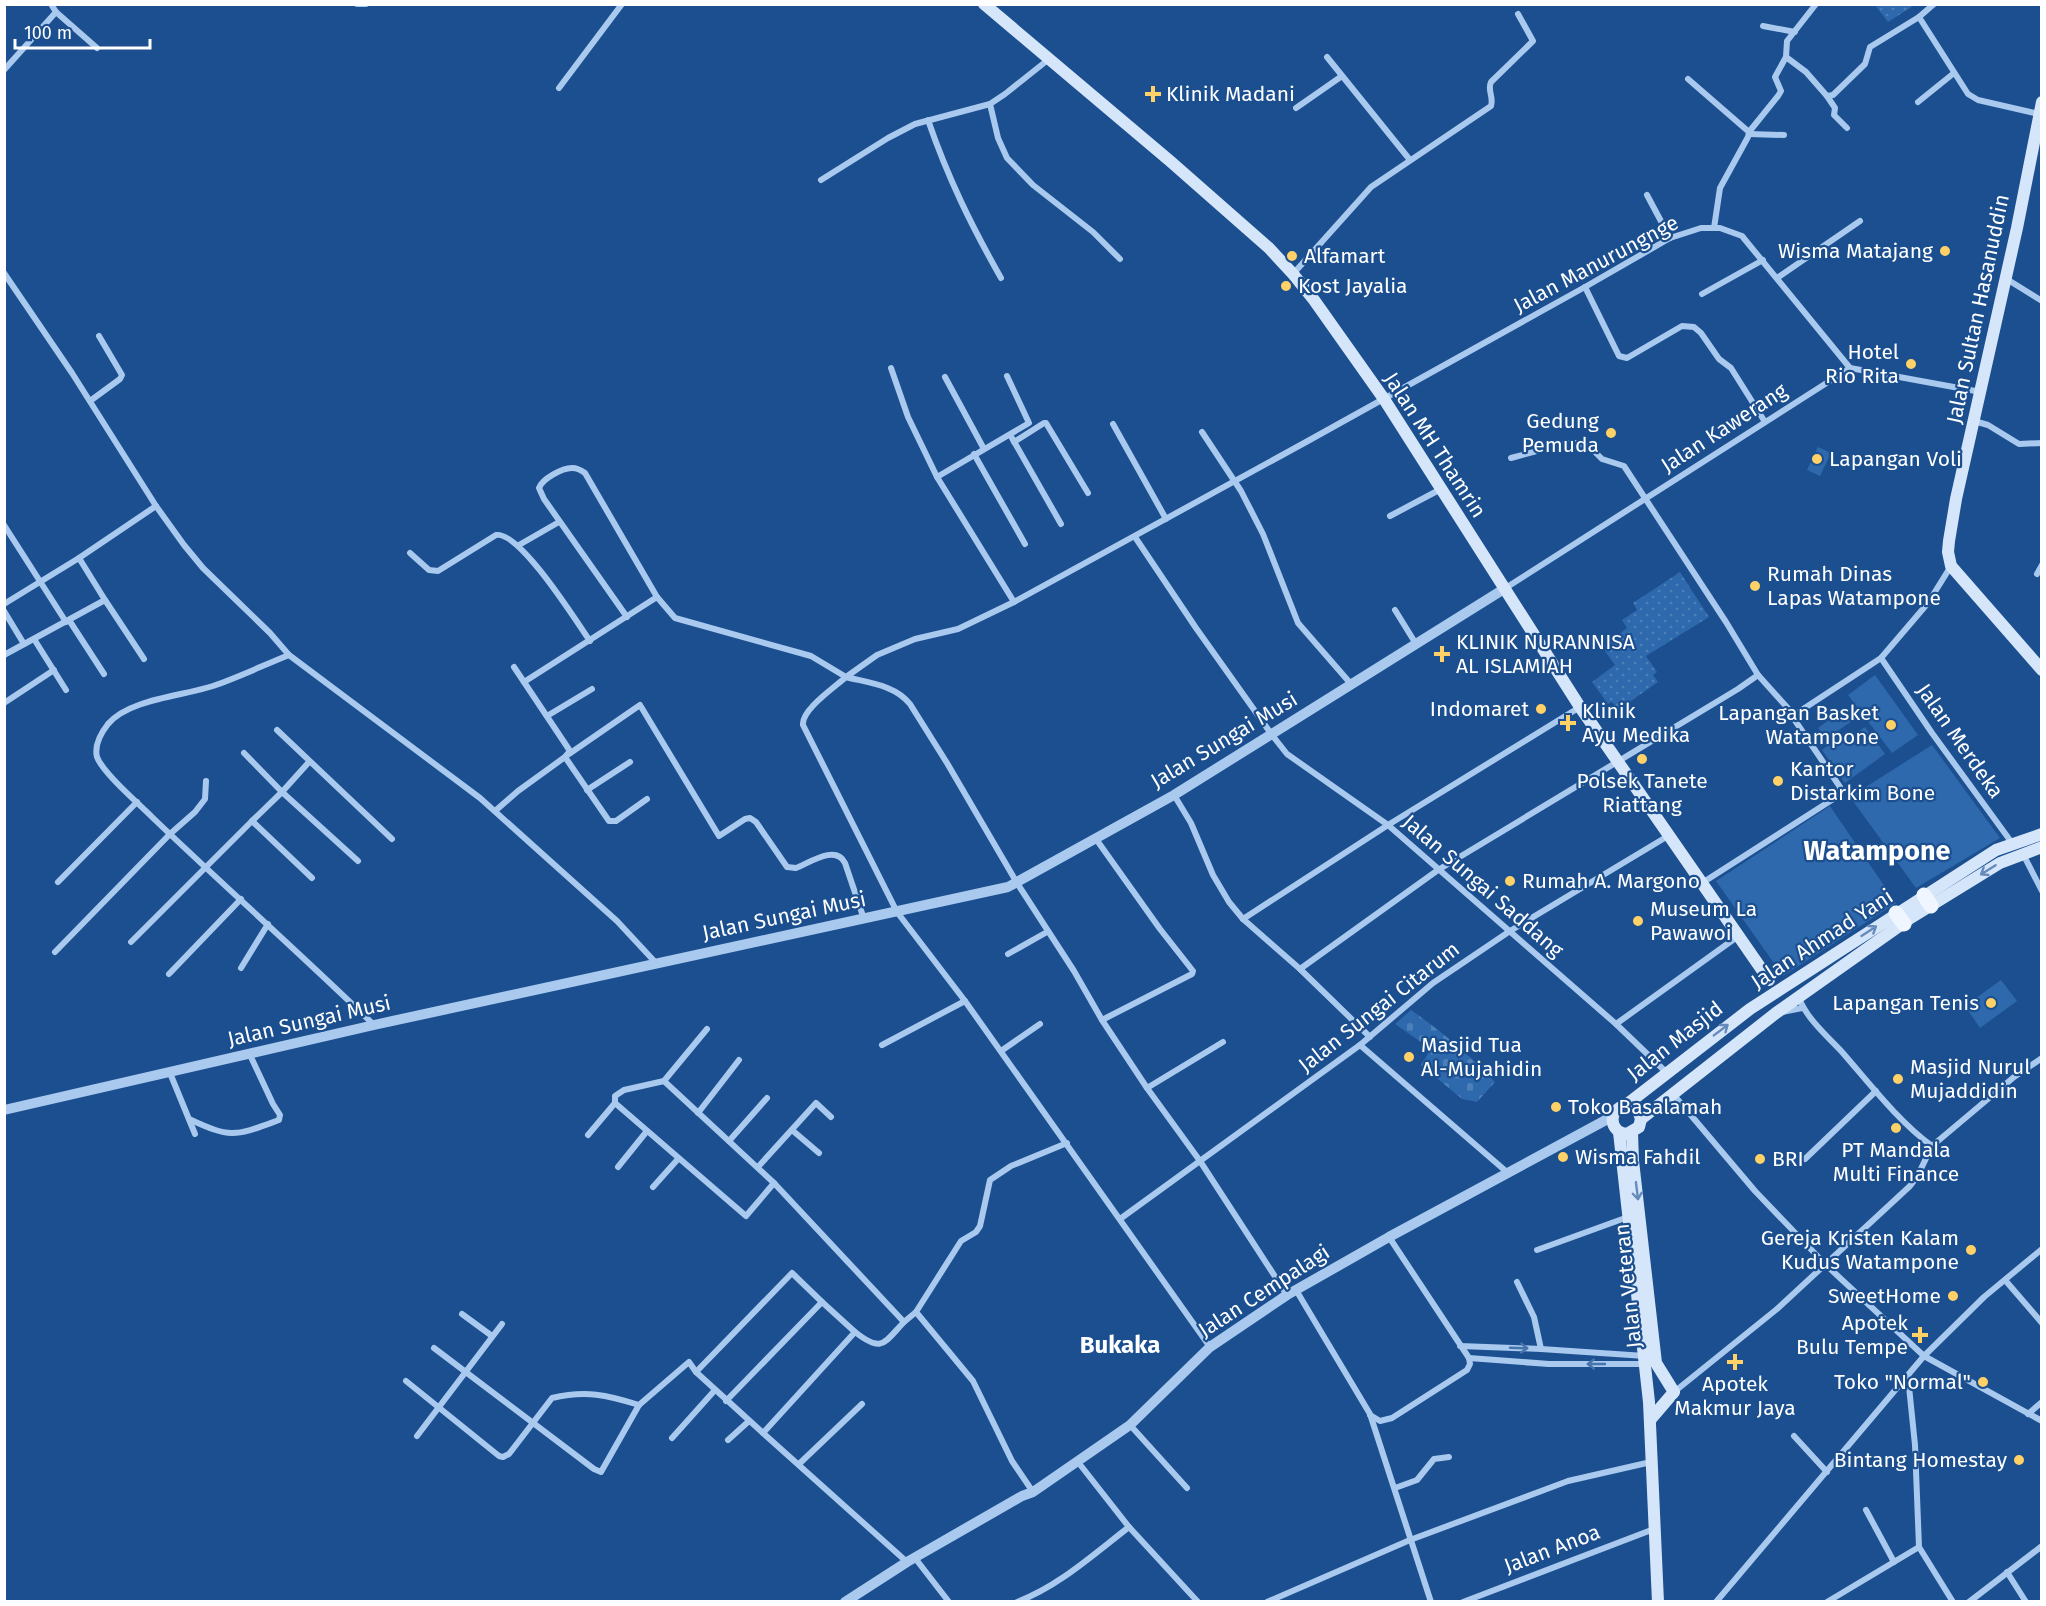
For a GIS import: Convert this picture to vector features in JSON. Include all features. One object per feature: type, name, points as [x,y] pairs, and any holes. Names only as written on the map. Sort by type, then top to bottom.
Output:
[{"type":"main road","name":"Jalan MH Thamrin","points":[[984,4],[1269,248],[1314,300],[1384,399],[1580,707],[1737,937],[1769,980]]},
{"type":"main road","name":"Jalan Sultan Hasanuddin","points":[[1951,566],[1948,552],[1951,523],[2017,228],[2040,108]]},
{"type":"main road","points":[[1951,566],[2042,670]]},
{"type":"main road","name":"Jalan Ahmad Yani","points":[[1928,901],[1996,850],[2042,834]]},
{"type":"main road","name":"Jalan Ahmad Yani","points":[[1750,1009],[1786,984],[1928,901],[2000,863],[2042,847]]},
{"type":"main road","name":"Jalan Ahmad Yani","points":[[1764,1022],[1776,1013],[1801,1003],[1900,918]]},
{"type":"main road","points":[[1776,1013],[1763,999],[1769,980],[1786,984],[1801,1003]]},
{"type":"main road","name":"Jalan Masjid","points":[[1626,1105],[1750,1009]]},
{"type":"main road","name":"Jalan Masjid","points":[[1641,1119],[1764,1022]]},
{"type":"main road","points":[[1626,1105],[1638,1110],[1641,1119],[1639,1127],[1632,1133],[1612,1126],[1614,1112],[1626,1105]]},
{"type":"main road","name":"Jalan Veteran","points":[[1612,1126],[1627,1161],[1650,1360],[1650,1420],[1658,1602]]},
{"type":"main road","name":"Jalan Veteran","points":[[1632,1133],[1627,1161],[1628,1217],[1650,1360],[1674,1392]]},
{"type":"main road","points":[[1650,1420],[1674,1392]]},
{"type":"street","points":[[51,4],[56,12],[97,48]]},
{"type":"street","points":[[357,4],[366,4]]},
{"type":"street","points":[[559,88],[622,4]]},
{"type":"street","points":[[1714,228],[1720,188],[1749,133],[1781,91],[1776,77],[1786,57],[1787,41],[1816,4]]},
{"type":"street","points":[[1827,96],[1833,94],[1865,64],[1870,46],[1919,16],[1934,4]]},
{"type":"street","points":[[4,70],[56,12]]},
{"type":"street","points":[[1293,274],[1365,193],[1491,106],[1489,87],[1491,82],[1533,40],[1518,14]]},
{"type":"street","points":[[1919,16],[1968,94],[1978,100],[2040,108]]},
{"type":"street","points":[[1762,27],[1795,32]]},
{"type":"street","points":[[1327,57],[1410,160]]},
{"type":"street","points":[[1786,57],[1806,72],[1827,96],[1835,108],[1834,115],[1847,128]]},
{"type":"street","points":[[821,180],[888,138],[928,120],[990,104],[1048,59]]},
{"type":"street","points":[[1918,102],[1954,73]]},
{"type":"street","points":[[1296,108],[1342,75]]},
{"type":"street","points":[[1688,80],[1749,133],[1784,135]]},
{"type":"street","points":[[990,104],[998,138],[1007,158],[1033,185],[1093,232],[1120,259]]},
{"type":"street","points":[[928,120],[948,177],[972,228],[1001,278]]},
{"type":"street","points":[[1647,195],[1670,238]]},
{"type":"street","points":[[1777,278],[1860,221]]},
{"type":"street","name":"Jalan Manurungnge","points":[[1210,1347],[965,1001],[897,912],[802,720],[809,710],[846,677],[877,655],[915,639],[958,629],[1014,602],[1384,399],[1670,238],[1688,231],[1714,228],[1742,236],[1850,369]]},
{"type":"street","points":[[1702,294],[1763,260]]},
{"type":"street","points":[[4,273],[90,401],[156,506],[203,568],[270,633],[286,652],[495,811],[617,921],[656,964]]},
{"type":"street","points":[[2006,278],[2042,301]]},
{"type":"street","points":[[1585,287],[1621,357],[1627,358],[1682,326],[1694,327],[1719,359],[1731,368],[1765,422]]},
{"type":"street","points":[[90,401],[122,377],[118,365],[99,336]]},
{"type":"street","points":[[891,368],[908,417],[937,477],[1014,602]]},
{"type":"street","points":[[1850,369],[1981,392]]},
{"type":"street","name":"Jalan Kawerang","points":[[1504,589],[1850,369]]},
{"type":"street","points":[[937,477],[1024,427],[1029,421],[1007,376]]},
{"type":"street","points":[[945,377],[984,449]]},
{"type":"street","points":[[1974,421],[1988,425],[2019,444],[2040,445]]},
{"type":"street","points":[[1014,442],[1046,423],[1088,494]]},
{"type":"street","points":[[1113,424],[1166,519]]},
{"type":"street","points":[[1202,432],[1241,492],[1263,534],[1277,564],[1283,589],[1291,602],[1298,623],[1352,685]]},
{"type":"street","points":[[1010,435],[1061,524]]},
{"type":"street","points":[[1511,458],[1567,443],[1578,443],[1590,447],[1602,459],[1624,466],[1758,675],[1794,715],[1794,720],[1840,787],[1841,793],[1701,884]]},
{"type":"street","points":[[974,454],[1025,544]]},
{"type":"street","points":[[627,617],[540,492],[540,484],[565,469],[576,468],[585,473],[657,597],[675,618],[811,656],[846,677],[891,689],[903,696],[1102,1020],[1147,1088],[1292,1293],[1370,1414],[1431,1602]]},
{"type":"street","points":[[1390,516],[1442,489]]},
{"type":"street","points":[[4,604],[79,558],[156,506]]},
{"type":"street","points":[[519,545],[559,522]]},
{"type":"street","points":[[4,525],[104,674]]},
{"type":"street","points":[[410,553],[429,570],[438,571],[496,535],[503,535],[519,545],[552,586],[590,641]]},
{"type":"street","name":"Jalan Sungai Saddang","points":[[1135,537],[1272,735],[1287,753],[1388,825],[1616,1024],[1666,1072]]},
{"type":"street","points":[[79,558],[144,659]]},
{"type":"street","points":[[2037,574],[2042,565]]},
{"type":"street","points":[[1794,715],[1881,657],[1928,603],[1951,566]]},
{"type":"street","name":"Jalan Sungai Musi","points":[[4,1110],[374,1025],[1008,887],[1174,795],[1504,589]]},
{"type":"street","points":[[525,681],[657,597]]},
{"type":"street","points":[[4,655],[105,600]]},
{"type":"street","points":[[1395,610],[1416,644]]},
{"type":"street","points":[[4,611],[24,644]]},
{"type":"street","points":[[34,639],[66,690]]},
{"type":"street","points":[[286,652],[213,686],[142,704],[114,717],[98,739],[96,746],[98,759],[113,778],[170,834],[374,1025]]},
{"type":"street","name":"Jalan Merdeka","points":[[1881,657],[1932,733],[2012,843]]},
{"type":"street","points":[[514,667],[569,748],[567,755],[607,820],[612,822],[647,799]]},
{"type":"street","points":[[4,703],[54,670]]},
{"type":"street","points":[[1300,969],[1438,870],[1758,675]]},
{"type":"street","points":[[547,716],[592,689]]},
{"type":"street","points":[[495,811],[567,755],[640,705],[719,836],[750,818],[756,822],[787,867],[795,868],[831,853],[842,857],[864,919]]},
{"type":"street","points":[[1243,919],[1388,825],[1580,707]]},
{"type":"street","points":[[277,730],[392,839]]},
{"type":"street","points":[[244,753],[282,792],[358,861]]},
{"type":"street","points":[[131,942],[282,792],[309,762]]},
{"type":"street","points":[[587,790],[630,762]]},
{"type":"street","points":[[55,952],[170,834],[195,812],[205,799],[206,781]]},
{"type":"street","points":[[1174,795],[1191,823],[1213,875],[1229,902],[1243,919],[1300,969],[1370,1037]]},
{"type":"street","points":[[58,882],[137,802]]},
{"type":"street","points":[[252,821],[312,878]]},
{"type":"street","name":"Jalan Sungai Citarum","points":[[1120,1219],[1360,1045],[1433,983],[1510,931],[1668,836]]},
{"type":"street","points":[[1095,839],[1192,971],[1192,974],[1102,1020]]},
{"type":"street","points":[[2023,853],[2042,891]]},
{"type":"street","points":[[169,974],[241,899]]},
{"type":"street","points":[[241,968],[268,924]]},
{"type":"street","points":[[1008,954],[1047,932]]},
{"type":"street","points":[[1616,1024],[1737,937]]},
{"type":"street","points":[[882,1045],[965,1001]]},
{"type":"street","points":[[1801,1003],[1876,1091],[1910,1127],[1932,1146]]},
{"type":"street","points":[[1000,1051],[1040,1024]]},
{"type":"street","points":[[588,1135],[615,1103],[615,1096],[624,1090],[664,1081],[707,1029]]},
{"type":"street","points":[[1147,1088],[1224,1042]]},
{"type":"street","points":[[1360,1045],[1508,1173]]},
{"type":"street","points":[[189,1119],[222,1133],[236,1134],[279,1120],[280,1115],[250,1055]]},
{"type":"street","points":[[1674,1392],[1777,1309],[1910,1186],[1932,1146],[2014,1077],[2042,1058]]},
{"type":"street","points":[[698,1113],[739,1060]]},
{"type":"street","points":[[170,1073],[195,1134]]},
{"type":"street","points":[[664,1081],[774,1183],[904,1322]]},
{"type":"street","points":[[1805,1159],[1876,1091]]},
{"type":"street","points":[[1673,1094],[1755,1191],[1826,1265],[1924,1356],[2042,1421]]},
{"type":"street","points":[[729,1141],[767,1098]]},
{"type":"street","points":[[615,1103],[746,1216],[774,1183]]},
{"type":"street","points":[[758,1167],[816,1103],[831,1118]]},
{"type":"street","name":"Jalan Cempalagi","points":[[844,1602],[911,1560],[1022,1496],[1033,1492],[1078,1462],[1130,1425],[1210,1347],[1292,1293],[1508,1173],[1612,1126]]},
{"type":"street","points":[[792,1130],[819,1153]]},
{"type":"street","points":[[618,1167],[647,1131]]},
{"type":"street","points":[[696,1372],[792,1273],[855,1332],[870,1343],[878,1345],[885,1343],[915,1312],[961,1241],[976,1232],[980,1226],[990,1180],[1011,1166],[1067,1143]]},
{"type":"street","points":[[653,1188],[678,1159]]},
{"type":"street","points":[[1536,1250],[1628,1217]]},
{"type":"street","points":[[1370,1414],[1380,1421],[1392,1418],[1467,1370],[1470,1364],[1469,1358],[1389,1238]]},
{"type":"street","points":[[1716,1602],[1924,1356],[1984,1297],[2042,1250]]},
{"type":"street","points":[[2005,1280],[2042,1323]]},
{"type":"street","points":[[1517,1281],[1534,1317],[1541,1349]]},
{"type":"street","points":[[726,1401],[822,1302]]},
{"type":"street","points":[[915,1312],[973,1381],[1012,1461],[1033,1492]]},
{"type":"street","points":[[462,1314],[492,1336]]},
{"type":"street","points":[[417,1436],[502,1324]]},
{"type":"street","points":[[764,1433],[855,1332]]},
{"type":"street","points":[[1460,1346],[1541,1349],[1650,1360]]},
{"type":"street","points":[[434,1348],[601,1472],[639,1405],[689,1362],[696,1372],[726,1401],[911,1560],[949,1602]]},
{"type":"street","points":[[1469,1358],[1549,1364],[1650,1360]]},
{"type":"street","points":[[1908,1377],[1915,1445],[1919,1547],[1953,1602]]},
{"type":"street","points":[[406,1381],[503,1457],[509,1454],[552,1398],[574,1393],[607,1395],[639,1405]]},
{"type":"street","points":[[672,1438],[715,1390]]},
{"type":"street","points":[[2028,1414],[2042,1402]]},
{"type":"street","points":[[799,1464],[862,1404]]},
{"type":"street","points":[[728,1440],[749,1421]]},
{"type":"street","points":[[1130,1425],[1187,1488]]},
{"type":"street","points":[[1794,1436],[1827,1472]]},
{"type":"street","points":[[1395,1488],[1417,1480],[1434,1459],[1449,1457]]},
{"type":"street","points":[[1078,1462],[1129,1527],[1198,1602]]},
{"type":"street","points":[[1267,1602],[1410,1540],[1568,1481],[1652,1462]]},
{"type":"street","points":[[1866,1510],[1894,1562]]},
{"type":"street","points":[[1017,1602],[1033,1596],[1075,1569],[1129,1527]]},
{"type":"street","name":"Jalan Anoa","points":[[1463,1602],[1654,1529]]},
{"type":"street","points":[[1969,1602],[2042,1546]]},
{"type":"street","points":[[1827,1602],[1919,1547]]},
{"type":"street","points":[[2007,1572],[2026,1602]]},
{"type":"green space","points":[[1875,5],[1912,5],[1888,22]]},
{"type":"green space","points":[[1818,447],[1831,453],[1820,476],[1807,470]]},
{"type":"green space","points":[[1680,572],[1709,617],[1646,656],[1657,672],[1653,675],[1658,682],[1618,710],[1612,702],[1608,704],[1592,682],[1615,665],[1602,647],[1627,628],[1622,620],[1637,610],[1633,603]]},
{"type":"green space","points":[[1875,675],[1918,735],[1892,753],[1848,695]]},
{"type":"green space","points":[[1844,709],[1852,721],[1826,739],[1818,728]]},
{"type":"green space","points":[[1865,727],[1885,754],[1845,783],[1822,750],[1847,731],[1851,737]]},
{"type":"green space","points":[[1932,745],[2000,838],[1916,888],[1850,797]]},
{"type":"green space","points":[[1830,806],[1896,903],[1783,976],[1716,881]]},
{"type":"green space","name":"Lapangan Tenis","points":[[2001,980],[2017,1001],[1980,1028],[1965,1006]]},
{"type":"green space","points":[[1411,1010],[1476,1062],[1495,1082],[1477,1102],[1462,1099],[1421,1065],[1431,1049],[1395,1024]]},
{"type":"place","name":"Klinik Madani","points":[[1153,94]]},
{"type":"place","name":"Wisma Matajang","points":[[1945,251]]},
{"type":"place","name":"Alfamart","points":[[1292,256]]},
{"type":"place","name":"Kost Jayalia","points":[[1286,286]]},
{"type":"place","name":"Hotel Rio Rita","points":[[1911,364]]},
{"type":"place","name":"Gedung Pemuda","points":[[1611,433]]},
{"type":"place","name":"Lapangan Voli","points":[[1817,459]]},
{"type":"place","name":"Rumah Dinas Lapas Watampone","points":[[1755,586]]},
{"type":"place","name":"KLINIK NURANNISA AL ISLAMIAH","points":[[1442,654]]},
{"type":"place","name":"Indomaret","points":[[1541,709]]},
{"type":"place","name":"Klinik Ayu Medika","points":[[1568,723]]},
{"type":"place","name":"Lapangan Basket Watampone","points":[[1891,725]]},
{"type":"place","name":"Polsek Tanete Riattang","points":[[1642,759]]},
{"type":"place","name":"Kantor Distarkim Bone","points":[[1778,781]]},
{"type":"place","name":"Rumah A. Margono","points":[[1510,881]]},
{"type":"place","name":"Museum La Pawawoi","points":[[1638,921]]},
{"type":"place","name":"Lapangan Tenis","points":[[1991,1003]]},
{"type":"place","name":"Masjid Tua Al-Mujahidin","points":[[1409,1057]]},
{"type":"place","name":"Masjid Nurul Mujaddidin","points":[[1898,1079]]},
{"type":"place","name":"Toko Basalamah","points":[[1556,1107]]},
{"type":"place","name":"PT Mandala Multi Finance","points":[[1896,1128]]},
{"type":"place","name":"Wisma Fahdil","points":[[1563,1157]]},
{"type":"place","name":"BRI","points":[[1760,1159]]},
{"type":"place","name":"Gereja Kristen Kalam Kudus Watampone","points":[[1971,1250]]},
{"type":"place","name":"SweetHome","points":[[1953,1296]]},
{"type":"place","name":"Apotek Bulu Tempe","points":[[1920,1335]]},
{"type":"place","name":"Apotek Makmur Jaya","points":[[1735,1362]]},
{"type":"place","name":"Toko \"Normal\"","points":[[1983,1382]]},
{"type":"place","name":"Bintang Homestay","points":[[2019,1460]]},
{"type":"district","name":"Watampone","points":[[1877,851]]},
{"type":"district","name":"Bukaka","points":[[1120,1345]]}]
